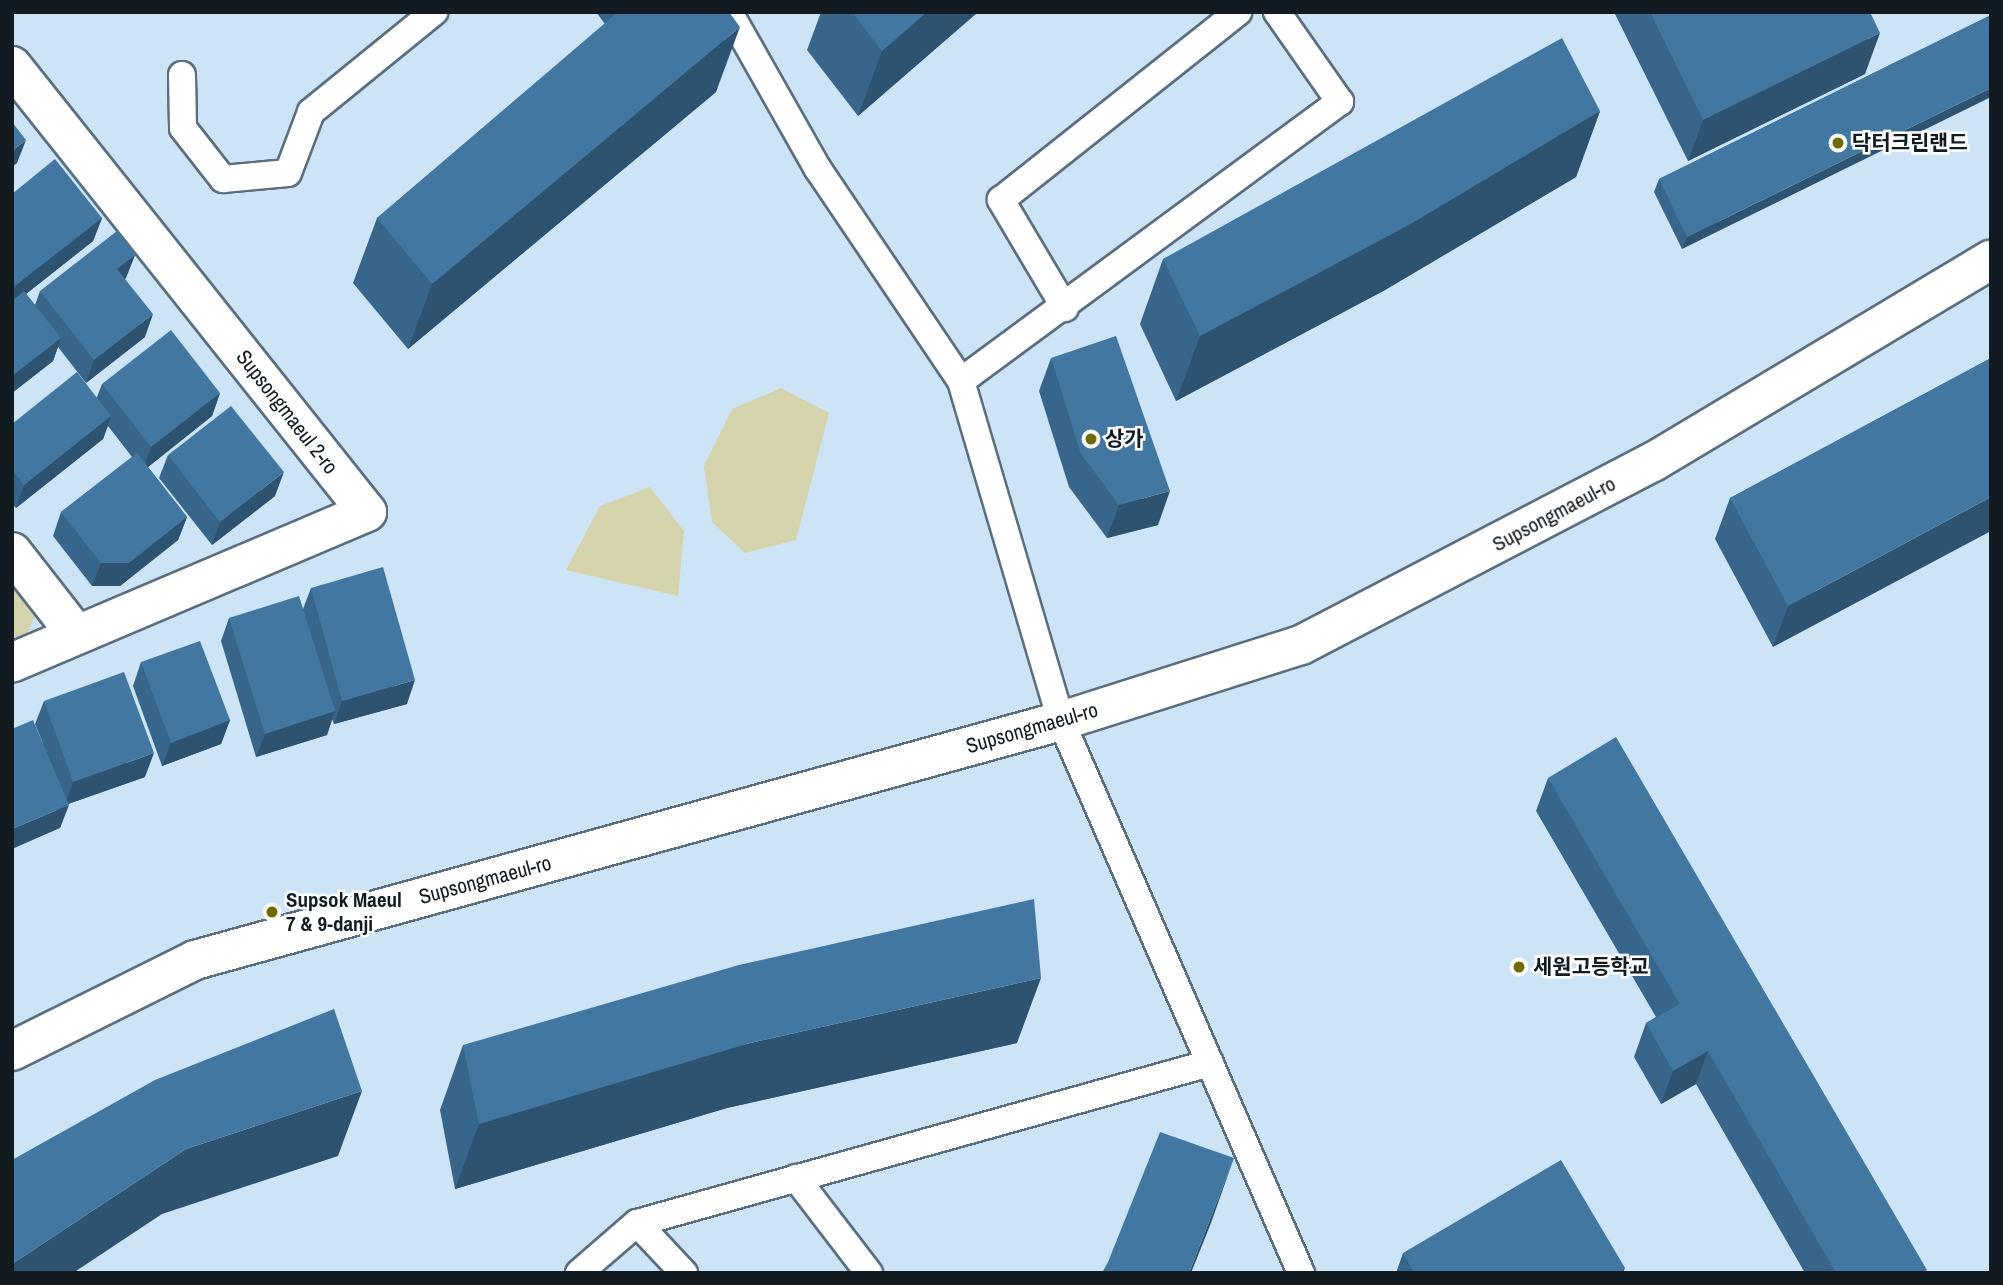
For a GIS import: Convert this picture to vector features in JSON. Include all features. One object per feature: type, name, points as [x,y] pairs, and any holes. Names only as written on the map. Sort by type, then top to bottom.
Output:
[{"type":"main road","name":"Supsongmaeul 2-ro","points":[[12,66],[367,512],[12,663]]},
{"type":"main road","name":"Supsongmaeul-ro","points":[[12,1052],[195,960],[1061,721],[1301,645],[1653,462],[1991,260]]},
{"type":"main road","points":[[12,552],[76,634]]},
{"type":"lane","points":[[182,75],[183,128],[223,179],[288,173],[311,112],[434,12]]},
{"type":"lane","points":[[729,12],[818,169],[961,381],[1061,721],[1301,1273]]},
{"type":"lane","points":[[1065,308],[1001,200],[1238,12]]},
{"type":"lane","points":[[961,381],[1065,308],[1340,102],[1277,12]]},
{"type":"lane","points":[[579,1273],[637,1223],[1210,1063]]},
{"type":"lane","points":[[796,1178],[869,1273]]},
{"type":"lane","points":[[637,1223],[684,1273]]},
{"type":"shaded area","points":[[781,388],[829,413],[796,540],[745,553],[712,522],[704,466],[732,409]]},
{"type":"shaded area","points":[[650,487],[684,531],[678,596],[566,570],[600,506]]},
{"type":"shaded area","points":[[12,579],[37,611],[27,635],[12,642]]},
{"type":"building","points":[[618,12],[729,12],[740,27],[432,284],[377,218]]},
{"type":"building","points":[[852,12],[927,12],[882,51]]},
{"type":"building","points":[[1650,12],[1870,12],[1880,33],[1703,120]]},
{"type":"building","points":[[1991,15],[1991,88],[1687,237],[1659,179]]},
{"type":"building","points":[[1562,38],[1600,111],[1409,225],[1200,336],[1163,259]]},
{"type":"building","points":[[12,122],[26,140],[12,151]]},
{"type":"building","points":[[55,159],[102,218],[16,285],[12,280],[12,194]]},
{"type":"building","points":[[117,231],[135,255],[117,269],[153,314],[94,360],[40,291]]},
{"type":"building","points":[[24,291],[61,338],[12,376],[12,301]]},
{"type":"building","points":[[171,330],[220,393],[151,447],[102,384]]},
{"type":"building","points":[[1116,336],[1170,491],[1119,505],[1081,454],[1051,358]]},
{"type":"building","points":[[1991,358],[1991,497],[1788,606],[1730,498]]},
{"type":"building","points":[[77,372],[111,416],[24,485],[12,470],[12,424]]},
{"type":"building","points":[[231,406],[284,472],[220,522],[168,455]]},
{"type":"building","points":[[137,453],[187,517],[129,563],[101,563],[61,512]]},
{"type":"building","points":[[383,567],[415,680],[342,701],[311,588]]},
{"type":"building","points":[[299,596],[335,711],[265,734],[229,618]]},
{"type":"building","points":[[200,641],[230,720],[171,743],[141,662]]},
{"type":"building","points":[[124,672],[154,753],[73,782],[44,701]]},
{"type":"building","points":[[33,720],[69,805],[12,829],[12,729]]},
{"type":"building","points":[[1616,737],[1927,1270],[1923,1273],[1836,1273],[1708,1051],[1673,1071],[1646,1023],[1680,1004],[1548,778]]},
{"type":"building","points":[[1034,899],[1041,978],[750,1043],[479,1124],[463,1045],[739,965]]},
{"type":"building","points":[[334,1009],[362,1091],[186,1149],[12,1264],[12,1160],[155,1080]]},
{"type":"building","points":[[1160,1132],[1234,1158],[1189,1273],[1102,1273],[1108,1262]]},
{"type":"building","points":[[1561,1160],[1625,1268],[1617,1273],[1414,1273],[1403,1253]]},
{"type":"place","name":"닥터크린랜드","points":[[1838,143]]},
{"type":"place","name":"상가","points":[[1091,439]]},
{"type":"place","name":"Supsok Maeul 7 & 9-danji","points":[[272,912]]},
{"type":"place","name":"세원고등학교","points":[[1519,967]]}]
